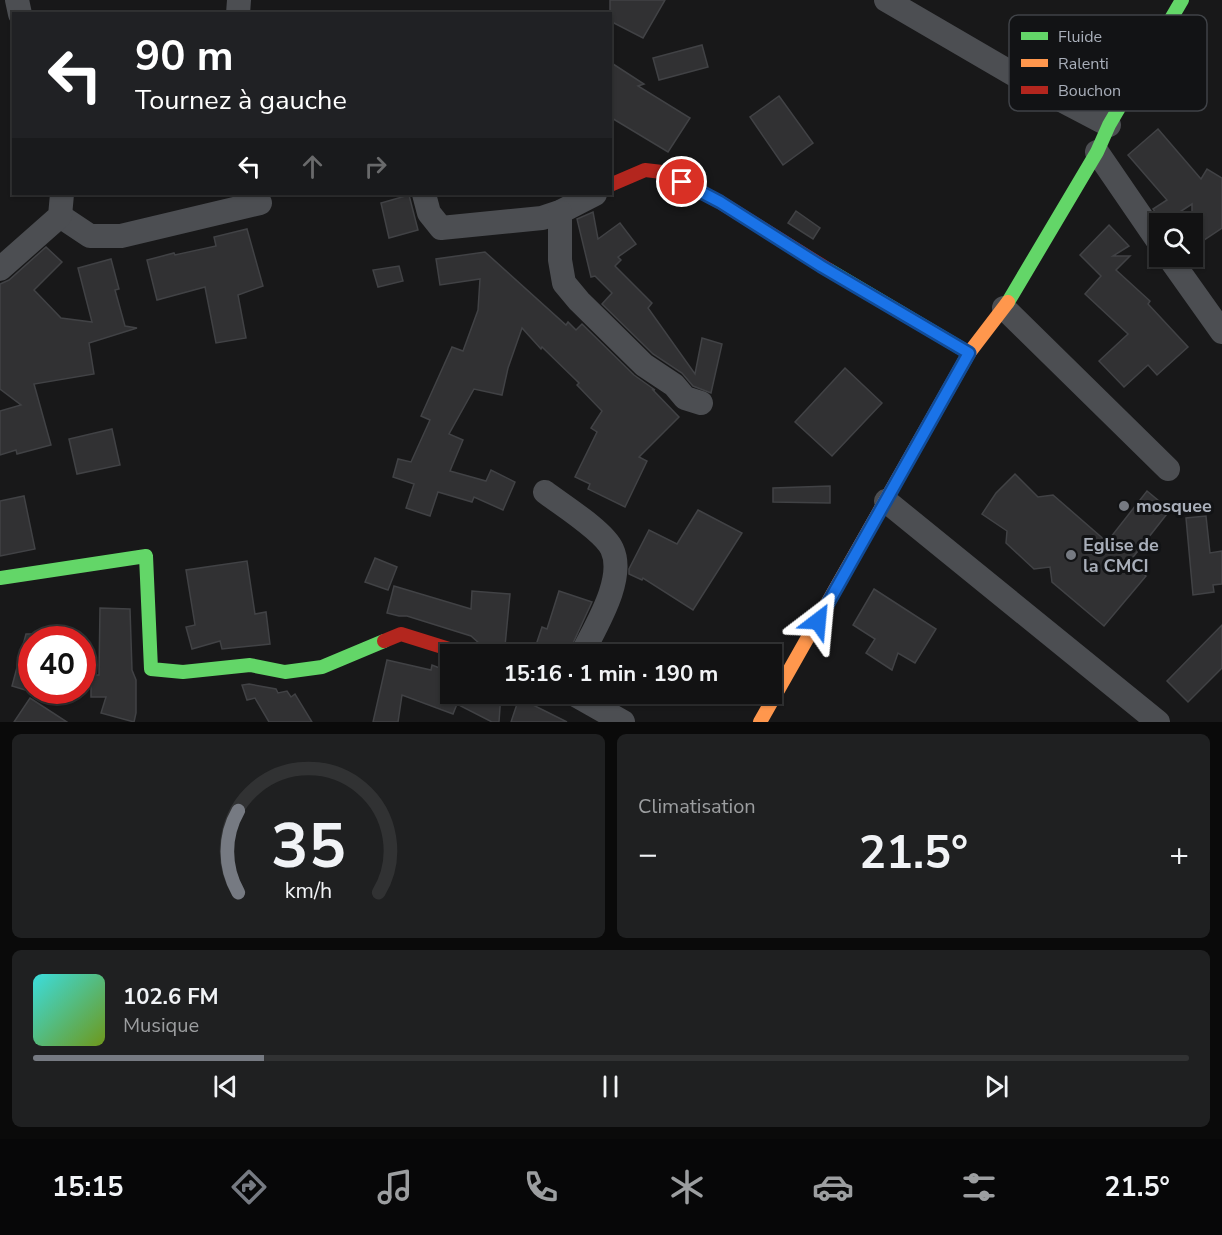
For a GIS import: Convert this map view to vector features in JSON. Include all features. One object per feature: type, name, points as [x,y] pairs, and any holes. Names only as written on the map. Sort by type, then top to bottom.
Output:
[{"type":"street","points":[[886,0],[1009,71]]},
{"type":"street","points":[[1173,15],[1182,0]]},
{"type":"street","points":[[1083,111],[1109,125]]},
{"type":"street","points":[[760,722],[969,353],[1004,308],[1097,152],[1117,111]]},
{"type":"street","points":[[1097,152],[1149,228]]},
{"type":"street","points":[[612,184],[645,170],[662,172],[720,202],[821,266],[969,353]]},
{"type":"street","points":[[424,195],[429,213],[441,228],[543,218],[593,195]]},
{"type":"street","points":[[0,269],[61,205],[90,236],[122,236],[260,203]]},
{"type":"street","points":[[560,212],[560,260],[564,283],[579,301],[644,365],[675,385],[685,398],[701,403]]},
{"type":"street","points":[[1176,267],[1222,332]]},
{"type":"street","points":[[1004,308],[1168,469]]},
{"type":"street","points":[[545,492],[600,533],[613,550],[616,574],[607,603],[587,644]]},
{"type":"street","points":[[886,501],[1158,722]]},
{"type":"street","points":[[0,578],[146,556],[151,669],[183,672],[250,665],[285,672],[322,667],[401,634],[440,646]]},
{"type":"street","points":[[591,704],[623,722]]},
{"type":"building","points":[[610,0],[665,0],[643,38],[612,22],[612,12],[610,12]]},
{"type":"building","points":[[702,45],[708,67],[659,80],[653,58]]},
{"type":"building","points":[[612,63],[644,84],[638,86],[690,118],[668,152],[612,118]]},
{"type":"building","points":[[779,96],[813,143],[783,165],[750,117]]},
{"type":"building","points":[[1158,129],[1201,179],[1207,169],[1222,178],[1222,228],[1203,241],[1203,213],[1192,213],[1192,204],[1178,213],[1156,213],[1153,209],[1167,200],[1128,155]]},
{"type":"building","points":[[409,195],[418,230],[389,238],[381,203]]},
{"type":"building","points":[[796,211],[820,228],[813,239],[788,223]]},
{"type":"building","points":[[593,212],[598,239],[620,223],[636,244],[618,257],[621,260],[615,266],[652,303],[648,308],[695,374],[702,338],[722,344],[711,393],[693,386],[682,373],[653,354],[602,304],[612,293],[595,276],[591,277],[577,219]]},
{"type":"building","points":[[1109,225],[1129,246],[1113,256],[1130,256],[1116,270],[1150,301],[1148,304],[1188,347],[1157,375],[1148,365],[1124,387],[1099,361],[1128,334],[1085,294],[1101,276],[1080,255]]},
{"type":"building","points":[[247,229],[263,286],[238,295],[246,338],[216,343],[205,287],[157,300],[147,260],[216,246],[214,237]]},
{"type":"building","points":[[46,247],[62,262],[34,290],[61,318],[92,322],[78,268],[111,259],[119,289],[115,290],[125,326],[137,328],[89,343],[94,374],[34,384],[51,445],[17,454],[16,450],[0,455],[0,411],[21,405],[0,389],[0,284],[9,280]]},
{"type":"building","points":[[485,252],[566,325],[568,322],[576,330],[582,324],[634,375],[655,390],[652,389],[679,417],[639,457],[647,461],[625,507],[588,489],[590,484],[575,477],[597,432],[591,428],[602,411],[577,385],[579,383],[542,347],[541,349],[522,328],[508,368],[502,395],[474,389],[449,434],[463,440],[450,471],[486,481],[491,470],[515,482],[503,510],[474,497],[472,502],[438,492],[430,516],[406,508],[414,484],[393,477],[398,459],[411,462],[430,420],[421,416],[452,347],[463,351],[478,310],[480,279],[440,285],[436,259]]},
{"type":"building","points":[[399,266],[403,281],[378,287],[373,270]]},
{"type":"building","points":[[845,368],[882,403],[832,456],[795,422]]},
{"type":"building","points":[[112,429],[120,465],[77,474],[69,439]]},
{"type":"building","name":"Eglise de la CMCI","points":[[1015,474],[1038,497],[1053,495],[1107,542],[1147,491],[1170,510],[1130,561],[1146,576],[1104,626],[1052,582],[1050,567],[1034,569],[1006,543],[1007,531],[982,514],[996,493]]},
{"type":"building","points":[[830,486],[830,503],[773,502],[773,488]]},
{"type":"building","points":[[24,496],[35,549],[0,556],[0,501]]},
{"type":"building","points":[[698,510],[742,533],[693,610],[643,578],[642,580],[629,574],[629,569],[649,530],[677,544]]},
{"type":"building","points":[[1206,516],[1210,553],[1222,551],[1222,584],[1213,585],[1214,592],[1193,595],[1186,518]]},
{"type":"building","points":[[375,558],[397,567],[388,590],[365,582]]},
{"type":"building","points":[[247,561],[255,614],[266,612],[270,644],[222,649],[220,641],[192,649],[186,627],[195,625],[186,570]]},
{"type":"building","points":[[394,586],[471,609],[472,591],[510,594],[505,644],[480,644],[471,636],[407,616],[387,613]]},
{"type":"building","points":[[874,589],[936,629],[915,663],[898,653],[892,670],[866,653],[875,639],[853,625]]},
{"type":"building","points":[[559,591],[592,602],[573,644],[536,644],[542,627],[547,629]]},
{"type":"building","points":[[100,608],[130,609],[132,670],[136,680],[134,722],[101,713],[106,697],[96,697],[96,675],[99,675]]},
{"type":"building","points":[[1222,625],[1222,668],[1188,702],[1167,681]]},
{"type":"building","points":[[387,660],[431,670],[432,665],[440,668],[440,704],[457,704],[453,714],[402,695],[398,722],[373,722]]},
{"type":"building","points":[[18,664],[18,688],[12,686]]},
{"type":"building","points":[[249,684],[276,689],[278,693],[287,691],[291,697],[295,694],[312,722],[269,722],[255,698],[247,700],[242,685]]},
{"type":"building","points":[[26,704],[39,704],[67,722],[14,722]]},
{"type":"building","points":[[457,704],[500,704],[499,722],[492,722]]},
{"type":"building","points":[[517,704],[531,704],[567,722],[511,722]]},
{"type":"traffic: fast","points":[[1173,15],[1182,0]]},
{"type":"traffic: fast","points":[[1008,302],[1097,152],[1117,111]]},
{"type":"traffic: fast","points":[[829,270],[969,353]]},
{"type":"traffic: fast","points":[[0,578],[146,556],[151,669],[183,672],[250,665],[285,672],[322,667],[384,641]]},
{"type":"traffic: slow","points":[[760,722],[969,353],[1008,302]]},
{"type":"traffic: jam","points":[[612,184],[645,170],[662,172],[720,202],[829,270]]},
{"type":"traffic: jam","points":[[384,641],[401,634],[440,646]]},
{"type":"place","name":"mosquee","points":[[1124,506]]},
{"type":"place","name":"Eglise de la CMCI","points":[[1071,555]]},
{"type":"route","points":[[682,182],[720,202],[821,266],[969,353],[818,621]]}]
